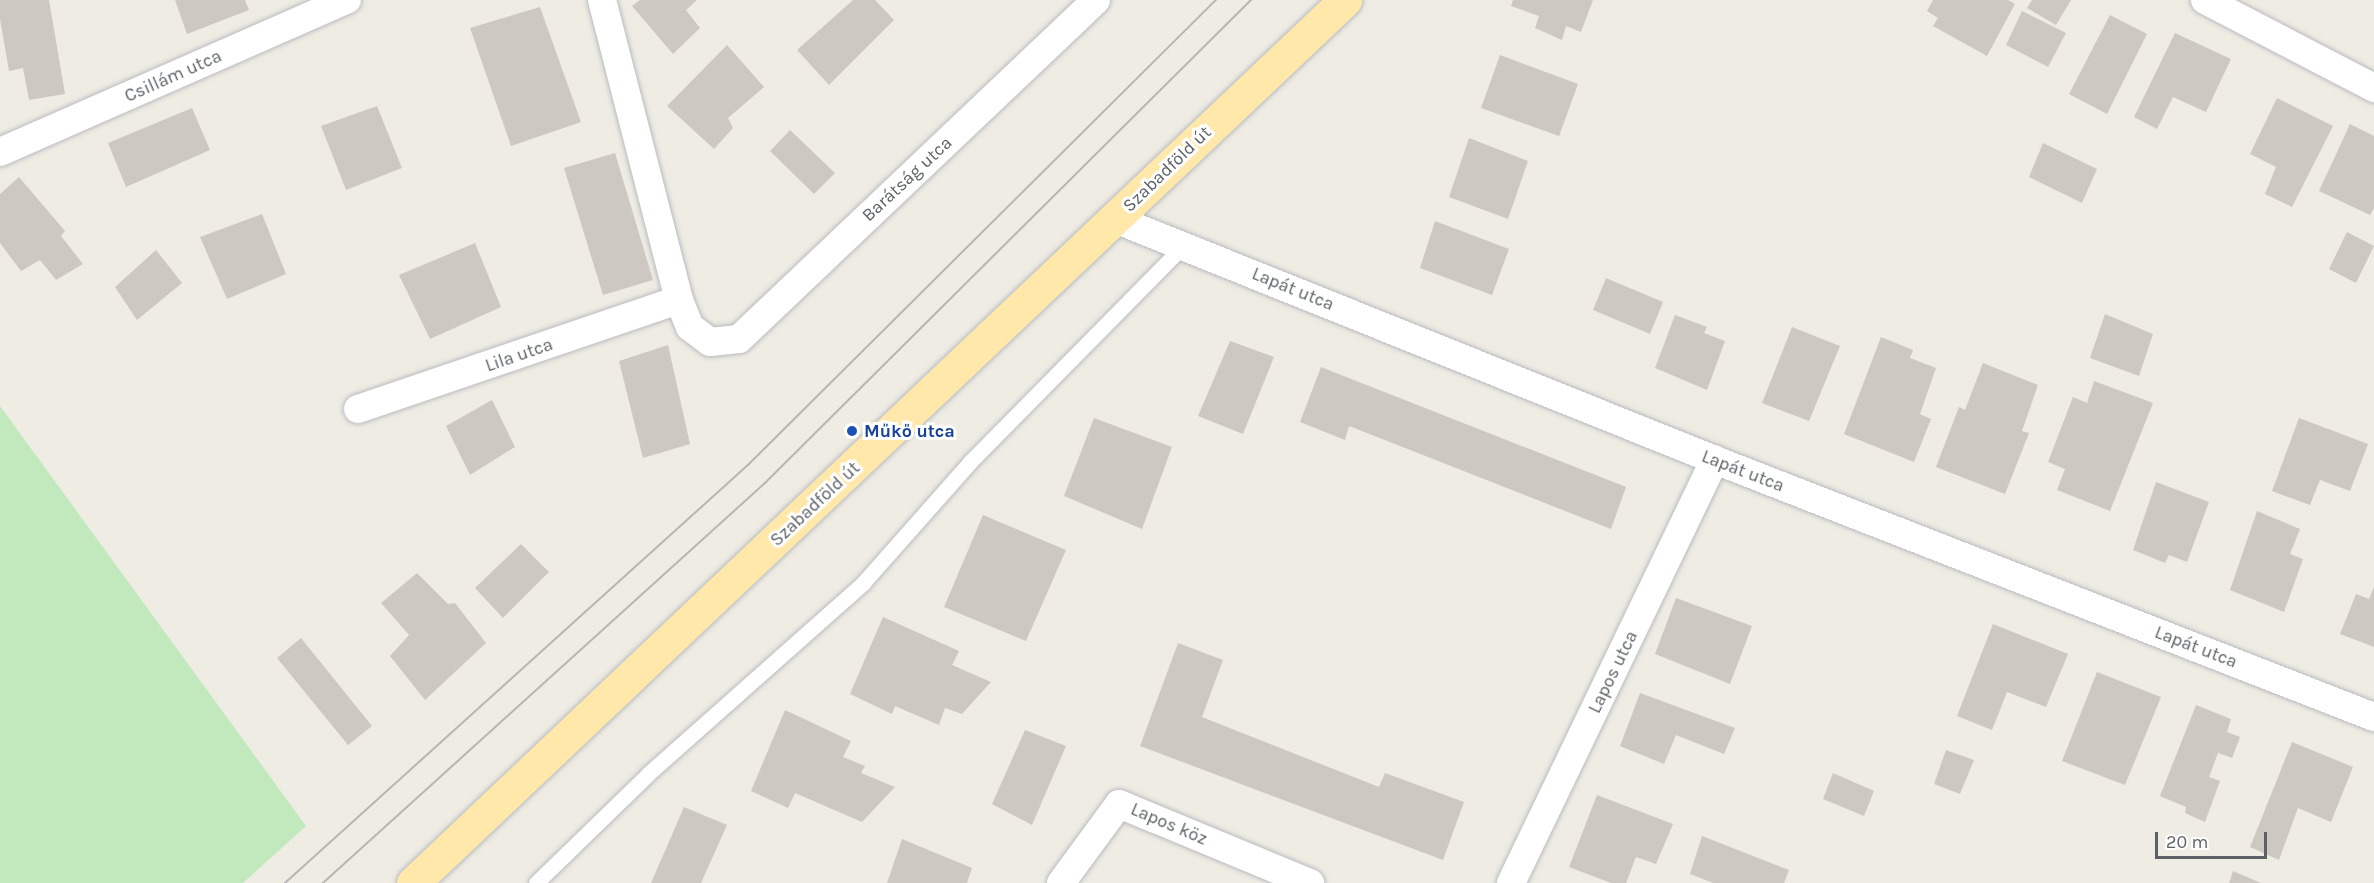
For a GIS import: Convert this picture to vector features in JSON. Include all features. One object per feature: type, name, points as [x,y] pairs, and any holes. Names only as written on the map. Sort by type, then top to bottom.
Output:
[{"type":"main road","name":"Szabadföld út","points":[[413,883],[1345,0]]},
{"type":"street","name":"Csillám utca","points":[[0,152],[347,0]]},
{"type":"street","points":[[602,0],[680,300]]},
{"type":"street","name":"Barátság utca","points":[[680,300],[690,327],[710,342],[739,339],[1096,0]]},
{"type":"street","points":[[2205,0],[2374,88]]},
{"type":"street","name":"Lapát utca","points":[[1115,219],[1715,460],[2374,717]]},
{"type":"street","name":"Lila utca","points":[[358,410],[680,300]]},
{"type":"street","name":"Lapos utca","points":[[1511,883],[1715,460]]},
{"type":"street","name":"Lapos köz","points":[[1061,883],[1119,804],[1310,883]]},
{"type":"lane","points":[[536,883],[648,774],[863,583],[970,462],[1184,245]]},
{"type":"green space","points":[[0,406],[306,826],[243,883],[0,883]]},
{"type":"building","points":[[0,0],[49,0],[65,94],[29,100],[23,68],[9,71],[0,19]]},
{"type":"building","points":[[175,0],[245,0],[249,10],[187,34]]},
{"type":"building","points":[[640,0],[697,0],[686,10],[700,28],[673,54],[632,6]]},
{"type":"building","points":[[853,0],[875,0],[894,20],[829,85],[797,50]]},
{"type":"building","points":[[1513,0],[1593,0],[1581,32],[1566,26],[1562,40],[1535,28],[1539,16],[1511,6]]},
{"type":"building","points":[[1933,0],[2008,0],[2015,4],[1987,56],[1933,26],[1938,18],[1927,11]]},
{"type":"building","points":[[2032,0],[2071,0],[2056,25],[2027,8]]},
{"type":"building","points":[[540,7],[581,122],[511,146],[470,28]]},
{"type":"building","points":[[2022,11],[2066,33],[2048,67],[2006,45]]},
{"type":"building","points":[[2110,15],[2147,34],[2107,114],[2069,94]]},
{"type":"building","points":[[2175,33],[2231,59],[2206,112],[2173,97],[2157,129],[2134,117]]},
{"type":"building","points":[[727,45],[764,87],[728,118],[733,128],[714,149],[667,106]]},
{"type":"building","points":[[1500,55],[1578,84],[1559,136],[1481,108]]},
{"type":"building","points":[[2277,98],[2333,126],[2292,207],[2265,194],[2276,167],[2250,154]]},
{"type":"building","points":[[377,106],[402,168],[346,190],[321,126]]},
{"type":"building","points":[[192,108],[210,150],[126,187],[108,143]]},
{"type":"building","points":[[2350,124],[2374,136],[2374,208],[2370,215],[2319,191]]},
{"type":"building","points":[[790,130],[835,173],[814,194],[770,151]]},
{"type":"building","points":[[1469,138],[1528,161],[1508,219],[1449,197]]},
{"type":"building","points":[[2043,143],[2097,169],[2082,203],[2029,177]]},
{"type":"building","points":[[615,153],[653,280],[603,295],[564,168]]},
{"type":"building","points":[[19,177],[65,231],[61,236],[83,264],[56,280],[40,260],[21,271],[0,243],[0,194]]},
{"type":"building","points":[[262,214],[286,274],[227,299],[200,237]]},
{"type":"building","points":[[1435,221],[1509,249],[1492,295],[1420,268]]},
{"type":"building","points":[[2347,232],[2374,246],[2356,283],[2329,269]]},
{"type":"building","points":[[475,243],[501,307],[430,339],[399,275]]},
{"type":"building","points":[[156,250],[182,283],[137,320],[115,287]]},
{"type":"building","points":[[1606,278],[1663,302],[1650,334],[1593,310]]},
{"type":"building","points":[[2105,314],[2153,334],[2139,376],[2090,358]]},
{"type":"building","points":[[1675,315],[1707,327],[1704,333],[1725,341],[1707,390],[1655,368]]},
{"type":"building","points":[[1792,327],[1840,346],[1809,421],[1762,403]]},
{"type":"building","points":[[1881,337],[1913,350],[1910,358],[1936,368],[1920,414],[1931,419],[1914,462],[1844,434]]},
{"type":"building","points":[[1230,341],[1274,357],[1243,434],[1198,416]]},
{"type":"building","points":[[668,345],[690,444],[643,458],[619,361]]},
{"type":"building","points":[[1983,363],[2038,385],[2022,431],[2029,433],[2005,494],[1936,467],[1959,407],[1965,410]]},
{"type":"building","points":[[1321,367],[1626,487],[1611,529],[1349,426],[1345,440],[1300,422]]},
{"type":"building","points":[[2094,381],[2153,403],[2110,511],[2057,490],[2065,469],[2048,462],[2073,397],[2087,403]]},
{"type":"building","points":[[492,400],[515,447],[470,475],[446,426]]},
{"type":"building","points":[[1094,418],[1172,447],[1142,529],[1064,496]]},
{"type":"building","points":[[2299,418],[2368,444],[2350,491],[2320,480],[2310,505],[2272,491]]},
{"type":"building","points":[[2156,482],[2209,502],[2187,562],[2169,555],[2165,563],[2133,550]]},
{"type":"building","points":[[2257,511],[2300,529],[2290,554],[2303,559],[2284,612],[2230,590]]},
{"type":"building","points":[[983,515],[1066,550],[1026,641],[944,607]]},
{"type":"building","points":[[521,544],[549,572],[503,618],[475,588]]},
{"type":"building","points":[[417,573],[448,604],[455,603],[486,643],[425,700],[390,656],[409,635],[381,603]]},
{"type":"building","points":[[2374,587],[2374,647],[2340,634],[2356,594],[2369,599]]},
{"type":"building","points":[[1676,598],[1752,626],[1730,684],[1655,654]]},
{"type":"building","points":[[883,617],[959,651],[952,665],[991,682],[962,714],[945,708],[939,725],[895,706],[892,714],[850,694]]},
{"type":"building","points":[[1993,624],[2068,654],[2046,707],[2007,692],[1992,730],[1957,716]]},
{"type":"building","points":[[301,638],[372,726],[348,745],[277,658]]},
{"type":"building","points":[[1178,643],[1223,660],[1202,717],[1379,787],[1385,773],[1464,802],[1443,860],[1140,746]]},
{"type":"building","points":[[2097,672],[2161,697],[2125,785],[2062,761]]},
{"type":"building","points":[[1640,693],[1735,728],[1724,754],[1676,735],[1664,764],[1620,746]]},
{"type":"building","points":[[2196,705],[2231,719],[2227,732],[2240,737],[2232,758],[2218,753],[2209,777],[2220,781],[2205,822],[2185,813],[2186,807],[2160,796]]},
{"type":"building","points":[[785,710],[851,741],[843,757],[865,766],[861,773],[895,787],[862,822],[795,793],[788,808],[751,791]]},
{"type":"building","points":[[1025,730],[1066,746],[1032,825],[992,804]]},
{"type":"building","points":[[2292,742],[2353,767],[2331,822],[2298,808],[2279,860],[2250,847]]},
{"type":"building","points":[[1946,750],[1974,760],[1960,794],[1934,784]]},
{"type":"building","points":[[1833,773],[1874,791],[1864,816],[1823,799]]},
{"type":"building","points":[[1597,795],[1673,824],[1656,864],[1636,857],[1626,883],[1611,883],[1569,867]]},
{"type":"building","points":[[684,807],[727,825],[701,883],[651,883]]},
{"type":"building","points":[[1702,836],[1789,870],[1784,883],[1713,883],[1690,874]]},
{"type":"building","points":[[902,839],[972,868],[967,883],[887,883]]},
{"type":"building","points":[[2233,871],[2261,883],[2229,883]]},
{"type":"tram line","points":[[285,883],[748,465],[1216,0]]},
{"type":"tram line","points":[[323,883],[765,483],[1251,0]]},
{"type":"place","name":"Műkő utca","points":[[852,431]]}]
